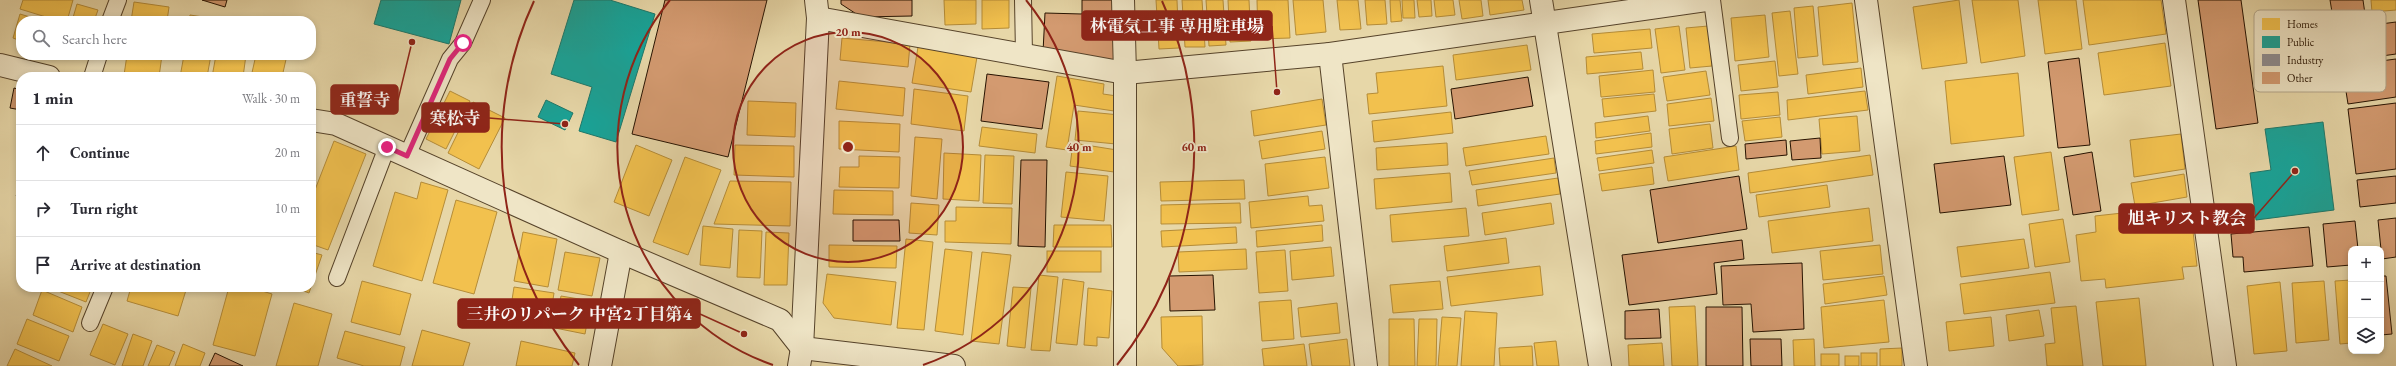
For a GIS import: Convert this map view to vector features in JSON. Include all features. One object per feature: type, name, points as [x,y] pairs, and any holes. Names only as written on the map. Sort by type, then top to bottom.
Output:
[{"type":"street","points":[[1123,0],[1125,73],[1125,366]]},
{"type":"street","points":[[1541,0],[1600,366]]},
{"type":"street","points":[[800,357],[817,9],[1024,54],[1125,73],[1330,54],[1706,0]]},
{"type":"street","points":[[1866,0],[1916,366]]},
{"type":"street","points":[[2174,0],[2225,366]]},
{"type":"street","points":[[1330,54],[1366,366]]},
{"type":"street","points":[[0,65],[29,72]]},
{"type":"street","points":[[316,121],[336,124],[621,252],[780,320],[800,357]]},
{"type":"street","points":[[600,366],[621,252]]},
{"type":"street","points":[[800,357],[954,366]]},
{"type":"lane","points":[[112,16],[118,0]]},
{"type":"lane","points":[[407,156],[450,59],[463,43],[482,0]]},
{"type":"lane","points":[[1023,0],[1024,54]]},
{"type":"lane","points":[[1712,0],[1730,138]]},
{"type":"lane","points":[[94,72],[97,60]]},
{"type":"lane","points":[[337,278],[387,147]]},
{"type":"lane","points":[[90,323],[102,292]]},
{"type":"building: Homes","points":[[23,0],[73,0],[68,16],[43,16],[20,9]]},
{"type":"building: Homes","points":[[944,0],[976,0],[976,24],[945,25]]},
{"type":"building: Homes","points":[[982,0],[1009,0],[1009,28],[982,29]]},
{"type":"building: Homes","points":[[1156,0],[1177,0],[1179,48],[1159,49]]},
{"type":"building: Homes","points":[[1182,0],[1202,0],[1205,47],[1185,47]]},
{"type":"building: Homes","points":[[1206,0],[1223,0],[1226,45],[1209,46]]},
{"type":"building: Homes","points":[[1228,0],[1249,0],[1251,41],[1230,42]]},
{"type":"building: Homes","points":[[1257,0],[1288,0],[1290,38],[1258,39]]},
{"type":"building: Homes","points":[[1293,0],[1323,0],[1326,32],[1296,35]]},
{"type":"building: Homes","points":[[1337,0],[1358,0],[1361,29],[1340,30]]},
{"type":"building: Homes","points":[[1365,0],[1385,0],[1387,24],[1367,25]]},
{"type":"building: Homes","points":[[1390,0],[1400,0],[1402,21],[1391,22]]},
{"type":"building: Homes","points":[[1402,0],[1414,0],[1415,18],[1403,18]]},
{"type":"building: Homes","points":[[1417,0],[1431,0],[1432,16],[1419,17]]},
{"type":"building: Homes","points":[[1434,0],[1453,0],[1455,15],[1436,17]]},
{"type":"building: Homes","points":[[1459,0],[1481,0],[1483,16],[1462,19]]},
{"type":"building: Homes","points":[[1488,0],[1522,0],[1524,10],[1490,15]]},
{"type":"building: Homes","points":[[1959,0],[1967,63],[1922,69],[1913,7]]},
{"type":"building: Homes","points":[[1972,0],[2018,0],[2025,56],[1981,63]]},
{"type":"building: Homes","points":[[2038,0],[2076,0],[2082,49],[2045,54]]},
{"type":"building: Homes","points":[[2083,0],[2161,0],[2166,34],[2089,45]]},
{"type":"building: Homes","points":[[2371,0],[2396,0],[2396,10],[2372,10]]},
{"type":"building: Homes","points":[[134,2],[169,7],[168,16],[132,16]]},
{"type":"building: Homes","points":[[1852,3],[1858,62],[1823,65],[1818,7]]},
{"type":"building: Homes","points":[[77,4],[98,10],[96,16],[73,16]]},
{"type":"building: Homes","points":[[1813,6],[1818,56],[1798,58],[1794,8]]},
{"type":"building: Homes","points":[[1790,11],[1798,74],[1779,76],[1772,13]]},
{"type":"building: Homes","points":[[1765,15],[1769,57],[1735,61],[1731,18]]},
{"type":"building: Homes","points":[[1679,26],[1685,70],[1661,73],[1655,29]]},
{"type":"building: Homes","points":[[1708,26],[1712,66],[1690,68],[1686,28]]},
{"type":"building: Homes","points":[[16,28],[16,39],[13,38]]},
{"type":"building: Homes","points":[[1650,29],[1652,48],[1594,53],[1592,34]]},
{"type":"building: Homes","points":[[842,38],[910,44],[908,67],[840,60]]},
{"type":"building: Homes","points":[[2165,43],[2171,86],[2104,95],[2098,53]]},
{"type":"building: Homes","points":[[1527,45],[1531,70],[1456,80],[1453,55]]},
{"type":"building: Homes","points":[[918,47],[977,57],[971,92],[912,83]]},
{"type":"building: Homes","points":[[1641,52],[1643,69],[1587,74],[1586,57]]},
{"type":"building: Homes","points":[[126,60],[161,60],[160,72],[124,72]]},
{"type":"building: Homes","points":[[183,60],[210,60],[208,72],[181,72]]},
{"type":"building: Homes","points":[[215,60],[245,60],[244,72],[213,72]]},
{"type":"building: Homes","points":[[255,60],[286,60],[283,72],[252,72]]},
{"type":"building: Homes","points":[[1775,61],[1778,87],[1741,91],[1738,65]]},
{"type":"building: Homes","points":[[1443,66],[1447,106],[1369,114],[1367,94],[1378,93],[1376,73]]},
{"type":"building: Homes","points":[[1861,68],[1863,87],[1808,94],[1806,75]]},
{"type":"building: Homes","points":[[1653,70],[1655,92],[1601,97],[1599,76]]},
{"type":"building: Homes","points":[[1706,71],[1710,95],[1667,101],[1663,77]]},
{"type":"building: Homes","points":[[2018,73],[2024,136],[1951,144],[1945,81]]},
{"type":"building: Homes","points":[[1057,76],[1104,84],[1103,94],[1117,96],[1114,111],[1074,105],[1067,150],[1046,147]]},
{"type":"building: Homes","points":[[839,81],[905,88],[903,116],[836,109]]},
{"type":"building: Homes","points":[[914,89],[968,96],[964,131],[911,124]]},
{"type":"building: Homes","points":[[450,91],[470,101],[446,149],[426,139]]},
{"type":"building: Homes","points":[[1865,91],[1868,110],[1788,120],[1787,100]]},
{"type":"building: Homes","points":[[1778,92],[1780,115],[1741,119],[1739,95]]},
{"type":"building: Homes","points":[[1654,94],[1656,111],[1604,117],[1602,99]]},
{"type":"building: Homes","points":[[1711,98],[1714,121],[1669,126],[1667,104]]},
{"type":"building: Homes","points":[[1322,99],[1326,125],[1254,136],[1251,111]]},
{"type":"building: Homes","points":[[748,101],[796,103],[795,137],[747,135]]},
{"type":"building: Homes","points":[[473,102],[505,118],[479,169],[448,153]]},
{"type":"building: Homes","points":[[1078,111],[1120,115],[1116,144],[1075,140]]},
{"type":"building: Homes","points":[[1451,112],[1453,133],[1374,142],[1372,121]]},
{"type":"building: Homes","points":[[1648,116],[1650,131],[1596,138],[1595,123]]},
{"type":"building: Homes","points":[[1857,116],[1860,151],[1822,154],[1819,119]]},
{"type":"building: Homes","points":[[1780,117],[1782,137],[1745,141],[1742,121]]},
{"type":"building: Homes","points":[[839,121],[900,124],[899,152],[839,149]]},
{"type":"building: Homes","points":[[1710,124],[1713,148],[1672,154],[1669,129]]},
{"type":"building: Homes","points":[[982,127],[1037,134],[1035,153],[979,146]]},
{"type":"building: Homes","points":[[1322,131],[1325,149],[1262,159],[1259,141]]},
{"type":"building: Homes","points":[[1651,133],[1652,147],[1596,154],[1595,141]]},
{"type":"building: Homes","points":[[2181,134],[2185,169],[2134,177],[2130,140]]},
{"type":"building: Homes","points":[[1546,136],[1549,154],[1466,166],[1463,148]]},
{"type":"building: Homes","points":[[915,137],[942,139],[937,199],[911,196]]},
{"type":"building: Homes","points":[[334,141],[366,154],[328,250],[316,246],[316,187]]},
{"type":"building: Homes","points":[[1073,143],[1117,150],[1114,172],[1070,166]]},
{"type":"building: Homes","points":[[1447,143],[1448,165],[1377,170],[1376,148]]},
{"type":"building: Homes","points":[[636,145],[672,160],[649,216],[614,202]]},
{"type":"building: Homes","points":[[735,145],[794,146],[794,177],[734,175]]},
{"type":"building: Homes","points":[[1736,146],[1739,170],[1668,181],[1664,157]]},
{"type":"building: Homes","points":[[1652,150],[1654,163],[1599,171],[1597,158]]},
{"type":"building: Homes","points":[[2051,152],[2059,210],[2022,215],[2014,157]]},
{"type":"building: Homes","points":[[944,153],[981,155],[979,201],[943,199]]},
{"type":"building: Homes","points":[[985,155],[1014,156],[1012,204],[983,203]]},
{"type":"building: Homes","points":[[1870,155],[1873,175],[1750,193],[1748,173]]},
{"type":"building: Homes","points":[[859,156],[900,157],[899,188],[839,187],[840,167],[859,167]]},
{"type":"building: Homes","points":[[685,157],[721,170],[688,255],[653,242]]},
{"type":"building: Homes","points":[[1325,157],[1329,188],[1268,196],[1265,164]]},
{"type":"building: Homes","points":[[1554,158],[1556,173],[1472,185],[1469,171]]},
{"type":"building: Homes","points":[[1652,167],[1654,184],[1602,191],[1599,174]]},
{"type":"building: Homes","points":[[1066,172],[1108,176],[1104,221],[1061,217]]},
{"type":"building: Homes","points":[[1450,173],[1452,202],[1376,209],[1374,179]]},
{"type":"building: Homes","points":[[2184,174],[2187,197],[2135,206],[2131,183]]},
{"type":"building: Homes","points":[[1558,178],[1560,194],[1478,206],[1476,190]]},
{"type":"building: Homes","points":[[1244,180],[1245,199],[1161,201],[1160,182]]},
{"type":"building: Homes","points":[[730,181],[791,182],[790,226],[714,224]]},
{"type":"building: Homes","points":[[421,182],[448,190],[422,281],[373,266],[395,192],[417,199]]},
{"type":"building: Homes","points":[[1827,185],[1830,207],[1759,217],[1756,195]]},
{"type":"building: Homes","points":[[834,190],[893,191],[893,215],[833,214]]},
{"type":"building: Homes","points":[[1308,196],[1309,206],[1322,205],[1324,221],[1251,228],[1249,202]]},
{"type":"building: Homes","points":[[456,200],[497,212],[474,294],[433,283]]},
{"type":"building: Homes","points":[[911,203],[939,205],[937,235],[909,233]]},
{"type":"building: Homes","points":[[1240,203],[1241,223],[1161,224],[1161,205]]},
{"type":"building: Homes","points":[[1551,203],[1554,224],[1485,235],[1482,213]]},
{"type":"building: Homes","points":[[956,207],[1012,208],[1011,244],[945,242],[945,221],[956,221]]},
{"type":"building: Homes","points":[[1466,208],[1469,236],[1392,242],[1390,215]]},
{"type":"building: Homes","points":[[1869,208],[1873,241],[1772,253],[1768,221]]},
{"type":"building: Homes","points":[[2168,208],[2168,216],[2191,214],[2197,266],[2182,267],[2184,279],[2106,288],[2105,279],[2081,281],[2076,235],[2096,232],[2095,216]]},
{"type":"building: Homes","points":[[2063,219],[2070,262],[2035,267],[2029,224]]},
{"type":"building: Homes","points":[[1054,225],[1111,225],[1112,247],[1053,247]]},
{"type":"building: Homes","points":[[1322,225],[1323,241],[1257,247],[1256,231]]},
{"type":"building: Homes","points":[[703,226],[733,229],[730,268],[700,265]]},
{"type":"building: Homes","points":[[1236,227],[1237,243],[1162,247],[1161,231]]},
{"type":"building: Homes","points":[[739,230],[762,231],[760,278],[737,277]]},
{"type":"building: Homes","points":[[523,232],[557,239],[548,287],[514,281]]},
{"type":"building: Homes","points":[[766,232],[789,233],[787,285],[764,285]]},
{"type":"building: Homes","points":[[1506,238],[1509,263],[1447,271],[1444,246]]},
{"type":"building: Homes","points":[[906,239],[933,242],[924,330],[897,328]]},
{"type":"building: Homes","points":[[2024,239],[2029,268],[1961,277],[1957,247]]},
{"type":"building: Homes","points":[[829,245],[897,246],[896,268],[829,267]]},
{"type":"building: Homes","points":[[1880,245],[1883,274],[1823,280],[1820,251]]},
{"type":"building: Homes","points":[[1331,247],[1334,276],[1292,280],[1290,251]]},
{"type":"building: Homes","points":[[945,249],[972,252],[963,335],[935,331]]},
{"type":"building: Homes","points":[[1246,249],[1247,269],[1179,272],[1178,252]]},
{"type":"building: Homes","points":[[1285,250],[1288,291],[1259,293],[1256,252]]},
{"type":"building: Homes","points":[[1047,251],[1101,251],[1101,272],[1047,272]]},
{"type":"building: Homes","points":[[565,252],[600,258],[592,296],[558,290]]},
{"type":"building: Homes","points":[[982,252],[1011,255],[999,344],[971,341]]},
{"type":"building: Homes","points":[[316,253],[322,255],[316,273]]},
{"type":"building: Homes","points":[[1540,266],[1543,295],[1451,306],[1447,277]]},
{"type":"building: Homes","points":[[2050,272],[2055,303],[1964,314],[1960,284]]},
{"type":"building: Homes","points":[[827,274],[896,282],[891,325],[834,318],[823,303]]},
{"type":"building: Homes","points":[[1039,275],[1058,277],[1050,351],[1031,350]]},
{"type":"building: Homes","points":[[1884,276],[1887,295],[1825,304],[1823,284]]},
{"type":"building: Homes","points":[[1063,279],[1084,282],[1077,345],[1056,343]]},
{"type":"building: Homes","points":[[2348,280],[2348,343],[2340,344],[2335,281]]},
{"type":"building: Homes","points":[[362,281],[411,294],[400,335],[351,322]]},
{"type":"building: Homes","points":[[1440,281],[1443,309],[1393,313],[1390,285]]},
{"type":"building: Homes","points":[[2324,281],[2329,340],[2296,343],[2292,283]]},
{"type":"building: Homes","points":[[2280,282],[2287,351],[2254,354],[2247,286]]},
{"type":"building: Homes","points":[[514,287],[554,293],[549,325],[509,319]]},
{"type":"building: Homes","points":[[1013,287],[1031,288],[1025,348],[1007,346]]},
{"type":"building: Homes","points":[[1088,288],[1112,291],[1109,338],[1097,337],[1097,346],[1084,345]]},
{"type":"building: Homes","points":[[41,292],[47,292],[82,307],[73,332],[33,315]]},
{"type":"building: Homes","points":[[61,292],[90,292],[86,302]]},
{"type":"building: Homes","points":[[130,292],[185,292],[178,316],[127,301]]},
{"type":"building: Homes","points":[[228,292],[265,292],[272,294],[255,356],[213,345]]},
{"type":"building: Homes","points":[[561,296],[591,301],[585,334],[555,328]]},
{"type":"building: Homes","points":[[2139,298],[2146,366],[2103,366],[2096,302]]},
{"type":"building: Homes","points":[[1291,300],[1294,339],[1262,341],[1259,302]]},
{"type":"building: Homes","points":[[1884,300],[1889,342],[1824,348],[1821,307]]},
{"type":"building: Homes","points":[[294,303],[332,314],[318,366],[276,366]]},
{"type":"building: Homes","points":[[1337,303],[1340,333],[1301,337],[1298,308]]},
{"type":"building: Homes","points":[[1695,306],[1698,366],[1672,366],[1669,307]]},
{"type":"building: Homes","points":[[2076,306],[2083,366],[2047,366],[2045,344],[2055,343],[2051,308]]},
{"type":"building: Homes","points":[[2039,310],[2044,336],[2009,341],[2006,315]]},
{"type":"building: Homes","points":[[1465,311],[1497,313],[1494,366],[1461,366]]},
{"type":"building: Homes","points":[[1202,316],[1203,365],[1178,366],[1162,348],[1161,317]]},
{"type":"building: Homes","points":[[1442,317],[1461,318],[1457,366],[1438,366]]},
{"type":"building: Homes","points":[[1991,317],[1994,346],[1949,351],[1946,322]]},
{"type":"building: Homes","points":[[27,319],[69,336],[59,361],[17,344]]},
{"type":"building: Homes","points":[[1389,319],[1414,319],[1415,366],[1389,366]]},
{"type":"building: Homes","points":[[1419,319],[1437,319],[1436,366],[1417,366]]},
{"type":"building: Homes","points":[[103,324],[128,334],[115,365],[90,355]]},
{"type":"building: Homes","points":[[422,330],[470,343],[463,366],[412,366]]},
{"type":"building: Homes","points":[[345,331],[405,347],[400,366],[364,366],[337,358]]},
{"type":"building: Homes","points":[[133,334],[152,341],[143,366],[122,366]]},
{"type":"building: Homes","points":[[1347,339],[1350,366],[1312,366],[1309,344]]},
{"type":"building: Homes","points":[[1814,339],[1815,366],[1794,366],[1793,340]]},
{"type":"building: Homes","points":[[521,341],[575,353],[572,366],[516,366]]},
{"type":"building: Homes","points":[[1556,341],[1559,366],[1537,366],[1534,343]]},
{"type":"building: Homes","points":[[1662,343],[1664,366],[1629,366],[1628,345]]},
{"type":"building: Homes","points":[[183,344],[205,353],[200,366],[175,366]]},
{"type":"building: Homes","points":[[1304,344],[1307,366],[1264,366],[1262,349]]},
{"type":"building: Homes","points":[[157,345],[175,352],[169,366],[148,366]]},
{"type":"building: Homes","points":[[1532,346],[1533,366],[1500,366],[1499,348]]},
{"type":"building: Homes","points":[[1902,348],[1902,366],[1880,366],[1880,349]]},
{"type":"building: Homes","points":[[15,349],[52,366],[7,366]]},
{"type":"building: Homes","points":[[1861,353],[1877,353],[1877,366],[1861,366]]},
{"type":"building: Homes","points":[[1821,354],[1839,354],[1839,366],[1821,366]]},
{"type":"building: Homes","points":[[1845,356],[1859,356],[1859,366],[1845,366]]},
{"type":"building: Public","points":[[381,0],[461,0],[449,44],[374,24]]},
{"type":"building: Public","points":[[574,0],[610,0],[655,14],[616,142],[579,131],[592,87],[551,74]]},
{"type":"building: Public","points":[[546,100],[573,113],[565,130],[538,117]]},
{"type":"building: Public","points":[[2323,122],[2334,210],[2256,220],[2250,173],[2271,170],[2265,129]]},
{"type":"building: Other","points":[[202,0],[227,0],[225,7]]},
{"type":"building: Other","points":[[665,0],[767,0],[728,157],[632,134]]},
{"type":"building: Other","points":[[841,0],[912,0],[912,16],[861,17],[841,4]]},
{"type":"building: Other","points":[[1082,0],[1117,0],[1114,65],[1043,52],[1045,13],[1082,14]]},
{"type":"building: Other","points":[[2198,0],[2241,0],[2258,123],[2216,129]]},
{"type":"building: Other","points":[[2330,0],[2363,0],[2364,10],[2332,10]]},
{"type":"building: Other","points":[[2396,22],[2396,54],[2386,55],[2386,23]]},
{"type":"building: Other","points":[[2079,58],[2090,145],[2058,148],[2048,62]]},
{"type":"building: Other","points":[[2396,59],[2396,97],[2348,104],[2346,92],[2386,92],[2386,60]]},
{"type":"building: Other","points":[[987,74],[1049,82],[1042,129],[981,121]]},
{"type":"building: Other","points":[[1528,77],[1533,106],[1455,119],[1451,89]]},
{"type":"building: Other","points":[[14,88],[16,89],[16,109],[10,108]]},
{"type":"building: Other","points":[[2396,103],[2396,169],[2356,174],[2348,109]]},
{"type":"building: Other","points":[[1820,138],[1821,158],[1792,160],[1790,141]]},
{"type":"building: Other","points":[[1786,140],[1787,155],[1746,159],[1745,144]]},
{"type":"building: Other","points":[[2092,152],[2101,211],[2073,215],[2064,157]]},
{"type":"building: Other","points":[[2004,156],[2011,205],[1940,213],[1934,164]]},
{"type":"building: Other","points":[[1021,160],[1047,160],[1045,247],[1018,246]]},
{"type":"building: Other","points":[[1739,176],[1747,229],[1658,243],[1650,190]]},
{"type":"building: Other","points":[[2396,176],[2396,203],[2360,207],[2357,180]]},
{"type":"building: Other","points":[[2396,218],[2396,257],[2384,259],[2384,246],[2381,246],[2378,220]]},
{"type":"building: Other","points":[[853,220],[899,220],[900,241],[853,241]]},
{"type":"building: Other","points":[[2355,221],[2358,246],[2348,246],[2348,265],[2327,267],[2323,224]]},
{"type":"building: Other","points":[[2309,227],[2313,266],[2244,272],[2243,257],[2233,257],[2231,234]]},
{"type":"building: Other","points":[[1742,240],[1744,259],[1714,263],[1717,294],[1629,305],[1622,255]]},
{"type":"building: Other","points":[[1802,263],[1804,329],[1753,332],[1751,304],[1723,305],[1721,266]]},
{"type":"building: Other","points":[[1213,275],[1215,310],[1170,311],[1169,276]]},
{"type":"building: Other","points":[[2384,276],[2386,276],[2392,334],[2384,335]]},
{"type":"building: Other","points":[[1706,307],[1742,307],[1743,366],[1706,366]]},
{"type":"building: Other","points":[[1659,309],[1661,338],[1625,339],[1625,311]]},
{"type":"building: Other","points":[[1750,339],[1781,339],[1782,366],[1751,366]]},
{"type":"building: Other","points":[[215,353],[243,366],[209,366]]},
{"type":"place","name":"重誓寺","points":[[412,42]]},
{"type":"place","name":"林電気工事 専用駐車場","points":[[1277,92]]},
{"type":"place","name":"寒松寺","points":[[565,124]]},
{"type":"place","name":"旭キリスト教会","points":[[2295,171]]},
{"type":"place","name":"三井のリパーク 中宮2丁目第4","points":[[744,334]]},
{"type":"route","points":[[387,147],[407,156],[450,59],[463,43]]}]
